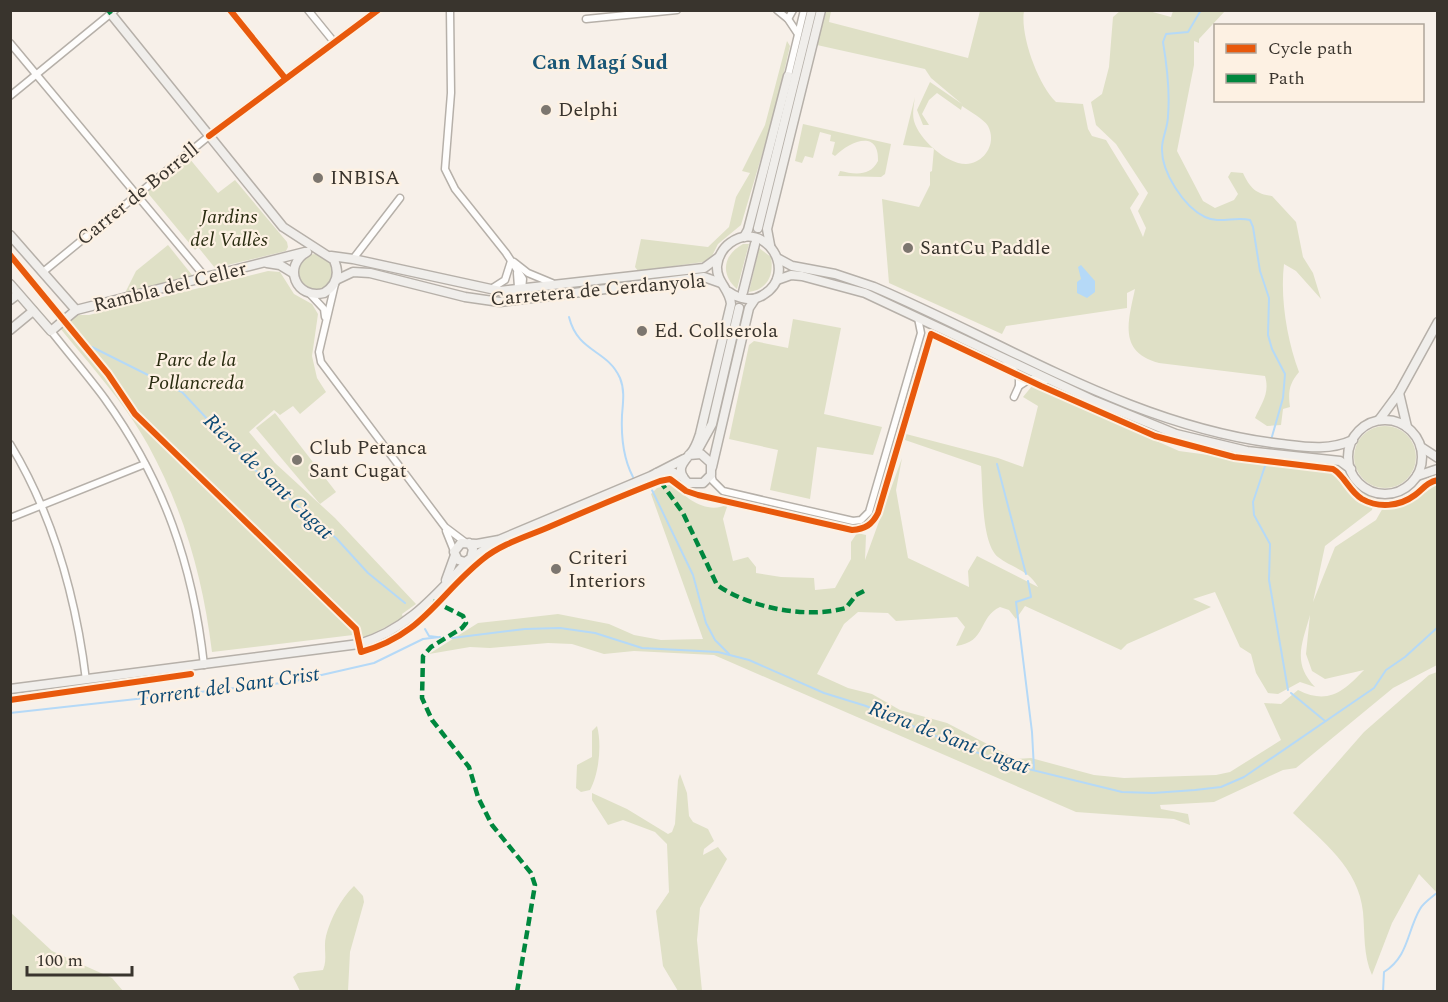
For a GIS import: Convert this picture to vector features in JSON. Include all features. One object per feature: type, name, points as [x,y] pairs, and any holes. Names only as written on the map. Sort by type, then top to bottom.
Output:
[{"type":"main road","points":[[758,228],[812,10]]},
{"type":"main road","points":[[821,10],[767,229],[771,246],[779,259],[792,266],[835,274],[874,287],[1096,391],[1161,417],[1242,438],[1324,448],[1336,447],[1353,440]]},
{"type":"main road","points":[[111,12],[283,227],[331,256],[337,270],[336,282],[324,293],[310,294],[298,286],[293,273],[297,260],[307,252],[320,251]]},
{"type":"main road","points":[[744,237],[748,230],[788,76]]},
{"type":"main road","name":"Rambla del Celler","points":[[10,235],[76,310]]},
{"type":"main road","points":[[771,246],[759,238],[744,237],[730,243],[719,257],[717,271],[721,283],[739,298],[755,298],[770,290],[777,280],[779,259]]},
{"type":"main road","points":[[743,292],[754,244]]},
{"type":"main road","name":"Rambla del Celler","points":[[51,331],[76,310],[307,252]]},
{"type":"main road","name":"Carretera de Cerdanyola","points":[[331,256],[490,290],[564,290],[704,277],[721,283]]},
{"type":"main road","name":"Carretera de Cerdanyola","points":[[336,282],[353,272],[370,273],[465,297],[494,301],[704,268],[719,257]]},
{"type":"main road","name":"Rambla del Celler","points":[[263,263],[280,265],[293,273]]},
{"type":"main road","points":[[777,280],[794,275],[837,284],[879,298],[1049,380],[1158,428],[1240,450],[1340,461],[1351,469],[1360,483],[1381,493],[1404,489],[1417,476],[1422,463],[1421,447]]},
{"type":"main road","points":[[10,284],[51,331]]},
{"type":"main road","points":[[690,456],[704,420],[730,304],[729,292]]},
{"type":"main road","points":[[10,300],[18,294]]},
{"type":"main road","points":[[654,475],[672,472],[683,477],[688,483],[698,485],[705,482],[711,468],[749,308],[755,298]]},
{"type":"main road","points":[[711,468],[712,424],[739,308]]},
{"type":"main road","points":[[10,330],[33,311]]},
{"type":"main road","points":[[1379,420],[1399,393],[1437,322]]},
{"type":"main road","points":[[1399,393],[1407,427],[1421,447],[1437,458]]},
{"type":"main road","points":[[1351,469],[1349,454],[1353,440],[1366,425],[1379,420],[1393,421],[1407,427]]},
{"type":"main road","points":[[683,477],[681,467],[712,424]]},
{"type":"main road","points":[[10,689],[368,642],[410,620],[470,560],[499,540],[654,475],[690,456],[705,456],[711,468]]},
{"type":"main road","points":[[1417,476],[1437,469]]},
{"type":"main road","points":[[443,586],[458,544],[499,540]]},
{"type":"main road","points":[[467,543],[473,549],[470,560]]},
{"type":"main road","points":[[454,553],[461,561],[470,560]]},
{"type":"street","points":[[230,10],[285,78]]},
{"type":"street","points":[[308,10],[334,42]]},
{"type":"street","points":[[450,10],[451,93],[445,169],[455,189],[511,260],[517,273],[515,276],[518,287],[522,290],[516,296],[494,301]]},
{"type":"street","points":[[586,19],[677,10]]},
{"type":"street","points":[[777,10],[788,19],[798,34]]},
{"type":"street","points":[[788,19],[793,10]]},
{"type":"street","points":[[788,76],[804,10]]},
{"type":"street","name":"Carrer de Borrell","points":[[43,272],[209,136],[375,11]]},
{"type":"street","points":[[10,96],[111,12]]},
{"type":"street","points":[[10,43],[206,278]]},
{"type":"street","points":[[353,259],[400,198]]},
{"type":"street","points":[[490,290],[505,280],[511,260]]},
{"type":"street","points":[[511,260],[542,280],[564,290]]},
{"type":"street","points":[[336,282],[319,352],[325,370],[445,527],[467,543]]},
{"type":"street","points":[[310,294],[324,309],[326,322]]},
{"type":"street","points":[[711,468],[713,482],[723,491],[853,521],[861,520],[869,512],[921,333],[922,326],[918,317]]},
{"type":"street","points":[[51,331],[105,399],[145,464],[176,528],[196,605],[204,665]]},
{"type":"street","points":[[1003,358],[1018,373],[1019,386],[1014,397]]},
{"type":"street","points":[[1019,386],[1030,379],[1049,380]]},
{"type":"street","points":[[10,444],[31,477],[70,591],[86,680]]},
{"type":"street","points":[[10,518],[145,464]]},
{"type":"street","points":[[445,527],[454,553]]},
{"type":"green space","points":[[826,11],[831,11],[829,22],[968,58],[980,11],[1024,11],[1023,21],[1028,46],[1043,84],[1056,102],[1083,104],[1088,129],[1092,136],[1106,140],[1139,194],[1130,208],[1143,237],[1146,228],[1138,211],[1148,193],[1116,144],[1096,125],[1091,102],[1102,94],[1109,67],[1113,17],[1120,11],[1149,11],[1171,17],[1173,11],[1225,11],[1199,39],[1199,43],[1194,41],[1194,65],[1177,151],[1203,201],[1215,208],[1234,200],[1238,194],[1228,177],[1231,172],[1243,173],[1254,189],[1272,196],[1296,222],[1303,257],[1313,273],[1321,299],[1296,271],[1284,264],[1283,291],[1286,319],[1299,372],[1291,384],[1290,407],[1283,409],[1281,425],[1267,426],[1255,418],[1266,393],[1265,376],[1159,363],[1146,358],[1137,351],[1129,334],[1135,289],[1127,293],[1127,308],[1006,326],[1002,334],[889,283],[882,199],[919,207],[930,185],[934,149],[958,163],[973,163],[988,151],[990,132],[986,123],[980,118],[962,106],[961,110],[937,93],[929,100],[922,114],[929,125],[923,125],[917,110],[930,82],[962,104],[931,78],[925,69],[817,45]]},
{"type":"green space","points":[[787,41],[790,46],[775,111],[741,225],[718,244],[712,256],[703,262],[638,271],[635,267],[641,239],[708,247],[729,227],[736,197],[750,173],[742,171],[765,125]]},
{"type":"green space","points":[[915,97],[914,121],[921,135],[933,148],[903,145]]},
{"type":"green space","points":[[803,124],[891,144],[885,174],[881,177],[838,176],[840,171],[861,173],[871,170],[878,161],[877,151],[874,144],[862,141],[848,146],[835,156],[832,154],[835,142],[830,141],[831,135],[820,132],[813,158],[805,156],[802,163],[795,161]]},
{"type":"green space","name":"Jardins del Vallès","points":[[189,158],[218,193],[235,180],[287,242],[286,251],[215,268],[198,247],[195,250],[147,192]]},
{"type":"green space","points":[[743,244],[749,244],[737,289],[728,277],[726,265],[731,254]]},
{"type":"green space","points":[[168,245],[192,275],[125,293],[136,271]]},
{"type":"green space","points":[[759,248],[771,257],[772,270],[768,280],[761,288],[749,292]]},
{"type":"green space","points":[[316,254],[329,259],[334,272],[329,285],[316,290],[303,285],[298,272],[303,259]]},
{"type":"green space","name":"Parc de la Pollancreda","points":[[268,271],[280,272],[294,294],[312,304],[318,314],[312,356],[317,378],[326,392],[300,414],[293,406],[280,415],[274,410],[249,432],[275,463],[335,518],[416,604],[402,614],[403,618],[366,637],[353,635],[212,652],[203,598],[190,546],[161,470],[129,414],[60,328],[77,315],[89,315]]},
{"type":"green space","points":[[793,319],[841,328],[824,414],[882,427],[873,455],[817,447],[810,499],[770,490],[778,450],[729,439],[749,345],[754,341],[788,348]]},
{"type":"green space","points":[[1032,386],[1179,451],[1344,473],[1357,490],[1375,499],[1372,510],[1325,546],[1313,602],[1335,547],[1376,520],[1384,506],[1410,503],[1434,484],[1437,485],[1437,665],[1393,688],[1296,768],[1283,770],[1214,802],[1160,805],[1161,809],[1188,814],[1190,825],[1174,819],[1076,812],[714,655],[634,651],[604,654],[572,644],[548,643],[490,648],[470,647],[429,654],[478,623],[558,614],[609,624],[634,635],[661,640],[703,639],[651,494],[657,488],[673,484],[698,504],[713,508],[728,504],[723,519],[733,561],[748,557],[756,567],[756,573],[781,577],[814,578],[815,590],[835,588],[851,559],[851,542],[857,533],[866,535],[865,560],[902,458],[896,490],[908,558],[969,587],[968,571],[977,556],[1038,587],[1030,577],[1003,561],[992,550],[986,528],[981,466],[905,440],[906,434],[998,458],[1023,467],[1038,406],[1023,397]],"holes":[[[1215,592],[1240,647],[1251,654],[1256,673],[1268,693],[1278,694],[1300,682],[1315,687],[1303,670],[1301,661],[1302,644],[1310,615],[1306,654],[1312,671],[1325,679],[1364,670],[1349,685],[1334,694],[1318,696],[1298,690],[1281,704],[1264,703],[1281,740],[1230,772],[1216,775],[1124,778],[1094,775],[1031,758],[1016,759],[947,723],[900,710],[872,694],[848,688],[817,674],[844,624],[858,612],[888,613],[896,621],[957,617],[965,627],[956,646],[973,640],[993,611],[1000,607],[1009,610],[1016,619],[1025,606],[1121,650],[1127,644],[1211,607],[1193,599]]]},
{"type":"green space","name":"Club Petanca Sant Cugat","points":[[275,413],[336,492],[320,504],[256,428]]},
{"type":"green space","points":[[1379,426],[1391,426],[1407,435],[1414,445],[1416,457],[1414,469],[1407,479],[1391,488],[1379,488],[1368,483],[1359,474],[1354,463],[1354,451],[1359,440],[1368,431]]},
{"type":"green space","points":[[1437,672],[1437,893],[1419,874],[1392,923],[1372,975],[1366,952],[1360,896],[1354,882],[1337,856],[1293,813],[1364,732],[1429,675]]},
{"type":"green space","points":[[597,726],[599,750],[596,776],[590,790],[581,792],[576,788],[577,765],[592,757],[592,731]]},
{"type":"green space","points":[[680,774],[687,793],[689,816],[693,822],[708,829],[714,841],[704,849],[703,855],[718,847],[727,859],[700,908],[697,940],[702,991],[678,991],[663,966],[656,911],[669,892],[667,844],[655,832],[623,820],[608,825],[592,800],[592,793],[627,809],[668,834],[672,832],[675,824]]},
{"type":"green space","points":[[354,886],[363,896],[364,902],[350,952],[348,991],[300,991],[293,977],[298,973],[323,970],[325,940],[330,923],[340,903]]},
{"type":"green space","points":[[10,912],[52,951],[112,978],[123,991],[11,991]]},
{"type":"water","points":[[1081,265],[1095,281],[1095,292],[1087,298],[1077,293],[1077,282],[1081,279],[1078,267]]},
{"type":"waterway","points":[[1201,10],[1188,32],[1166,34],[1163,42],[1169,98],[1168,120],[1162,144],[1163,157],[1165,168],[1175,188],[1197,212],[1216,220],[1250,220],[1253,227],[1260,271],[1269,298],[1268,335],[1272,349],[1285,374],[1283,398],[1271,440]]},
{"type":"waterway","points":[[569,317],[579,338],[608,361],[620,378],[623,392],[623,447],[633,477]]},
{"type":"waterway","name":"Riera de Sant Cugat","points":[[92,347],[182,392],[255,470],[336,538],[368,573],[405,603]]},
{"type":"waterway","points":[[1268,457],[1253,502],[1254,515],[1270,544],[1269,580],[1288,690]]},
{"type":"waterway","points":[[997,464],[1026,574]]},
{"type":"waterway","points":[[652,490],[693,575],[706,623],[715,640],[729,654]]},
{"type":"waterway","points":[[1028,581],[1031,597],[1016,602],[1032,732],[1034,769]]},
{"type":"waterway","name":"Riera de Sant Cugat","points":[[452,638],[525,629],[560,628],[595,633],[642,648],[718,652],[749,660],[824,693],[866,706],[959,746],[1012,765],[1122,792],[1153,793],[1221,787],[1244,777],[1374,688],[1386,670],[1405,657],[1438,627]]},
{"type":"waterway","name":"Riera de Sant Cugat","points":[[425,629],[429,636],[437,637]]},
{"type":"waterway","name":"Torrent del Sant Crist","points":[[10,713],[291,682],[374,663],[423,639],[440,637]]},
{"type":"waterway","points":[[1291,693],[1325,721]]},
{"type":"waterway","points":[[1383,992],[1384,972],[1392,966],[1403,951],[1421,907],[1438,892]]},
{"type":"marked path","points":[[108,10],[111,14]]},
{"type":"marked path","points":[[660,481],[683,513],[717,585],[730,593],[779,609],[814,612],[846,608],[856,595],[864,591]]},
{"type":"marked path","points":[[433,601],[463,616],[466,623],[462,628],[431,647],[423,656],[422,698],[432,720],[469,767],[478,797],[492,825],[531,873],[535,885],[517,992]]},
{"type":"cycle path","points":[[230,10],[285,78]]},
{"type":"cycle path","points":[[209,136],[378,10]]},
{"type":"cycle path","points":[[10,255],[108,374],[135,414],[356,629],[361,652],[382,645],[415,625],[467,573],[498,549],[660,481],[670,479],[686,491],[698,495],[852,530],[868,526],[878,513],[931,334],[1155,436],[1234,457],[1333,469],[1358,496],[1368,502],[1382,505],[1402,502],[1428,484],[1438,480]]},
{"type":"cycle path","points":[[10,700],[191,674]]},
{"type":"place","name":"Delphi","points":[[546,110]]},
{"type":"place","name":"INBISA","points":[[318,178]]},
{"type":"place","name":"SantCu Paddle","points":[[908,248]]},
{"type":"place","name":"Ed. Collserola","points":[[642,331]]},
{"type":"place","name":"Club Petanca Sant Cugat","points":[[297,460]]},
{"type":"place","name":"Criteri Interiors","points":[[556,569]]},
{"type":"district","name":"Can Magí Sud","points":[[600,63]]}]
